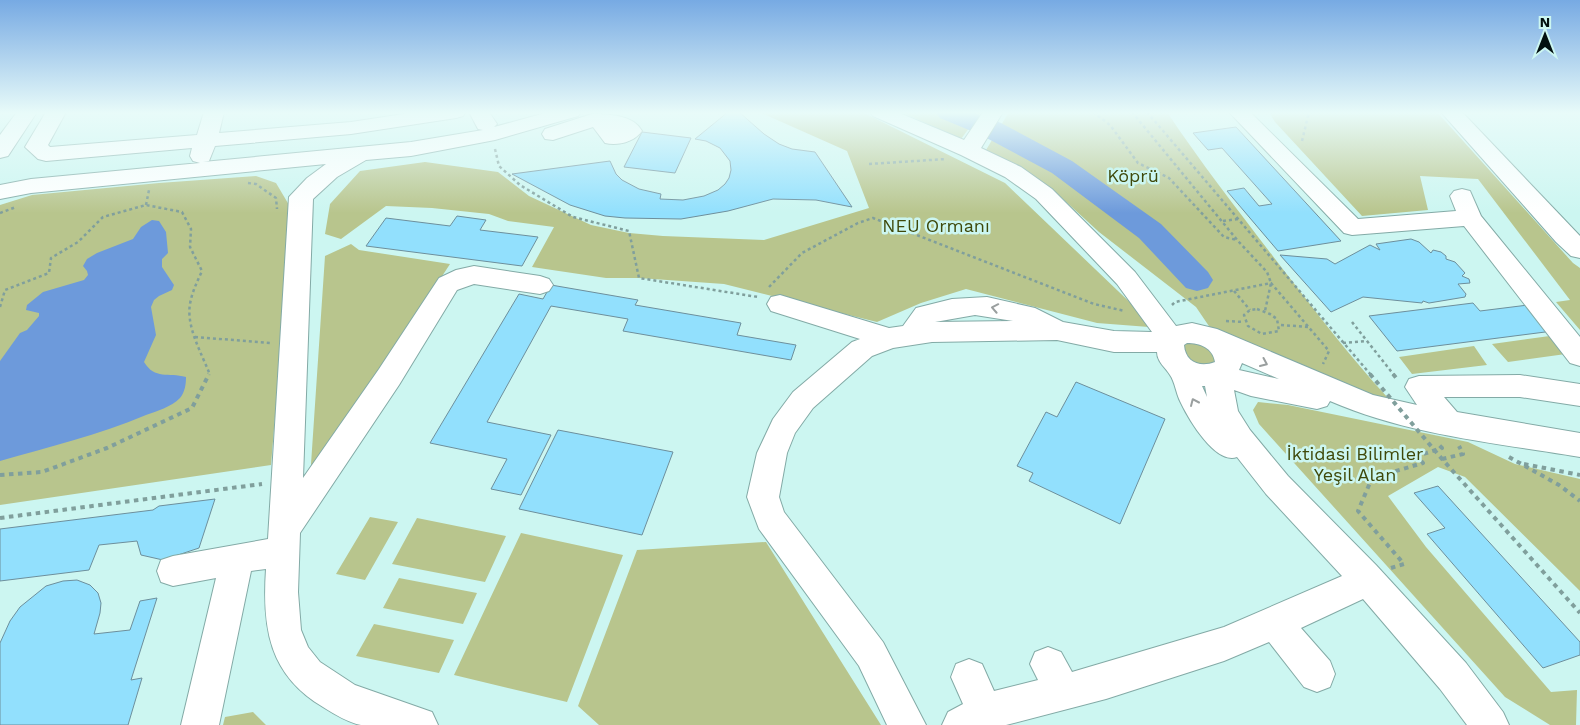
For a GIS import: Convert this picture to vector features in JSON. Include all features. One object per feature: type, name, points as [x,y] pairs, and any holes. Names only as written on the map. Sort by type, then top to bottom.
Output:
[{"type":"street","points":[[37,146],[36,148],[46,154],[263,146]]},
{"type":"street","points":[[0,176],[219,146]]},
{"type":"street","points":[[0,192],[31,186],[411,149],[423,146]]},
{"type":"street","points":[[439,156],[458,146]]},
{"type":"street","points":[[994,146],[1013,172],[1044,194],[1126,278],[1213,340],[1229,357],[1229,364],[1218,374]]},
{"type":"street","points":[[1272,146],[1352,227],[1466,207],[1580,356]]},
{"type":"street","points":[[1482,146],[1580,250]]},
{"type":"street","points":[[289,205],[318,178],[361,154]]},
{"type":"street","points":[[254,165],[282,176],[289,205],[284,541],[281,592],[282,620],[287,644],[299,664],[314,680],[369,720],[419,725]]},
{"type":"street","points":[[1515,180],[1580,230]]},
{"type":"street","points":[[173,572],[237,559],[284,541],[448,284],[465,276],[474,275],[540,285]]},
{"type":"street","points":[[1126,278],[1175,354],[1198,411],[1224,440],[1277,485]]},
{"type":"street","points":[[769,300],[899,337]]},
{"type":"street","points":[[907,725],[871,654],[770,519],[763,497],[772,454],[783,427],[803,400],[862,349],[899,337],[932,332],[1057,330],[1099,339],[1144,356],[1175,354],[1199,376],[1218,374],[1252,385],[1300,396],[1368,405]]},
{"type":"street","points":[[1175,354],[1178,335],[1186,333],[1213,340],[1368,405],[1441,430],[1580,445]]},
{"type":"street","points":[[1218,374],[1224,414],[1240,439],[1277,485],[1366,578],[1453,676],[1490,725]]},
{"type":"street","points":[[1441,430],[1419,387],[1512,384],[1553,388],[1580,395]]},
{"type":"street","points":[[200,725],[237,559]]},
{"type":"street","points":[[969,677],[973,718],[1055,678],[1173,661],[1224,644],[1275,623],[1366,578]]},
{"type":"street","points":[[1275,623],[1317,674]]},
{"type":"path","points":[[494,146],[499,166],[520,185],[573,217],[629,231],[639,278],[769,300],[802,254],[858,223],[873,218],[1104,307]]},
{"type":"path","points":[[1125,146],[1138,163],[1168,178],[1224,237],[1238,240]]},
{"type":"path","points":[[1160,146],[1222,222],[1267,272],[1271,283],[1329,351],[1321,368]]},
{"type":"path","points":[[1176,146],[1442,459],[1580,613]]},
{"type":"path","points":[[869,164],[926,160]]},
{"type":"path","points":[[239,182],[256,184],[289,205]]},
{"type":"path","points":[[140,190],[158,188]]},
{"type":"path","points":[[0,213],[23,205]]},
{"type":"path","points":[[0,290],[5,290],[49,273],[51,258],[78,242],[103,217],[146,205],[182,212],[191,229],[190,247],[202,271],[192,294],[188,310],[210,376],[192,408],[107,448],[42,472],[0,476]]},
{"type":"path","points":[[1222,222],[1238,219]]},
{"type":"path","points":[[1174,302],[1271,283]]},
{"type":"path","points":[[1265,311],[1271,283]]},
{"type":"path","points":[[0,307],[5,290]]},
{"type":"path","points":[[1234,291],[1250,310]]},
{"type":"path","points":[[1250,310],[1265,311],[1278,319],[1281,325],[1279,331],[1273,335],[1256,333],[1244,322],[1244,315],[1250,310]]},
{"type":"path","points":[[1352,322],[1400,383]]},
{"type":"path","points":[[1281,325],[1309,326]]},
{"type":"path","points":[[271,350],[272,334]]},
{"type":"path","points":[[196,337],[272,343]]},
{"type":"path","points":[[1343,342],[1367,341]]},
{"type":"path","points":[[1366,578],[1404,564],[1358,511],[1372,478],[1423,463],[1417,456],[1442,448],[1441,430]]},
{"type":"path","points":[[1442,459],[1463,454],[1460,448]]},
{"type":"path","points":[[1506,455],[1559,485],[1580,501]]},
{"type":"path","points":[[1522,464],[1580,475]]},
{"type":"path","points":[[0,518],[269,483]]},
{"type":"green space","name":"NEU Ormanı","points":[[835,146],[930,146],[1005,183],[1140,312],[1149,327],[1097,323],[966,289],[921,303],[877,322],[724,284],[639,278],[606,278],[532,267],[554,227],[508,221],[489,214],[432,208],[386,206],[341,239],[325,234],[330,204],[360,171],[425,162],[498,172],[529,196],[591,225],[629,233],[663,236],[764,240],[869,208],[847,151]]},
{"type":"green space","name":"Köprü","points":[[989,146],[1191,146],[1308,301],[1388,398],[1363,399],[1215,335],[1196,307],[1099,232],[1051,188],[986,150]]},
{"type":"green space","points":[[1297,146],[1467,146],[1573,263],[1580,268],[1580,330],[1556,302],[1570,300],[1478,179],[1420,176],[1428,210],[1362,216]]},
{"type":"green space","points":[[256,176],[276,183],[292,210],[271,465],[0,505],[0,205],[32,195]]},
{"type":"green space","points":[[351,244],[359,250],[450,264],[310,479],[325,256]]},
{"type":"green space","points":[[1557,335],[1573,353],[1508,362],[1492,344]]},
{"type":"green space","points":[[1186,341],[1208,344],[1216,361],[1209,367],[1191,364],[1179,347]]},
{"type":"green space","points":[[1474,346],[1487,365],[1412,374],[1399,357]]},
{"type":"green space","name":"İktidasi Bilimler Yeşil Alan","points":[[1258,402],[1288,405],[1468,442],[1515,464],[1580,479],[1580,591],[1465,477],[1438,467],[1388,496],[1426,547],[1551,692],[1577,690],[1576,725],[1550,725],[1505,697],[1259,424],[1253,410]]},
{"type":"green space","points":[[370,517],[398,522],[365,580],[336,574]]},
{"type":"green space","points":[[417,518],[506,536],[485,582],[392,564]]},
{"type":"green space","points":[[521,533],[623,555],[567,702],[454,675]]},
{"type":"green space","points":[[766,542],[881,725],[599,725],[578,706],[637,550]]},
{"type":"green space","points":[[399,578],[477,593],[463,624],[383,608]]},
{"type":"green space","points":[[374,624],[454,640],[439,673],[356,656]]},
{"type":"green space","points":[[253,712],[266,725],[223,725],[225,717]]},
{"type":"water","points":[[152,220],[159,221],[166,232],[168,253],[162,259],[162,267],[174,285],[172,290],[154,300],[151,307],[156,335],[144,362],[148,368],[157,373],[186,377],[182,396],[168,406],[110,429],[0,461],[0,361],[20,333],[27,330],[39,316],[39,313],[26,310],[27,305],[43,292],[84,280],[88,275],[83,266],[87,259],[97,253],[133,239],[141,227]]},
{"type":"building","points":[[635,146],[687,146],[675,173],[624,167]]},
{"type":"building","points":[[716,146],[784,146],[792,149],[815,152],[852,207],[816,200],[773,199],[728,211],[681,219],[625,218],[605,216],[570,205],[512,174],[610,161],[616,174],[622,180],[639,189],[661,194],[660,199],[683,200],[704,196],[718,190],[725,184],[731,170],[730,161],[720,148]]},
{"type":"building","points":[[1204,146],[1253,146],[1341,241],[1278,251],[1227,191],[1244,188],[1259,206],[1272,204],[1222,148],[1208,150]]},
{"type":"building","points":[[457,216],[486,220],[480,230],[538,237],[522,266],[366,246],[386,218],[450,226]]},
{"type":"building","points":[[1411,239],[1419,242],[1431,253],[1433,250],[1441,252],[1446,256],[1446,259],[1455,262],[1465,273],[1462,276],[1469,279],[1470,283],[1458,284],[1466,294],[1465,297],[1429,303],[1423,301],[1422,303],[1363,297],[1331,312],[1280,255],[1327,259],[1335,264],[1370,245],[1380,250],[1376,244]]},
{"type":"building","points":[[551,285],[638,300],[635,305],[741,323],[737,335],[796,345],[791,360],[623,331],[628,319],[551,306],[487,422],[551,435],[521,495],[491,489],[507,459],[430,443],[519,294],[543,299]]},
{"type":"building","points":[[1473,303],[1480,311],[1528,305],[1553,331],[1397,351],[1369,316]]},
{"type":"building","points":[[1076,382],[1165,419],[1120,524],[1029,481],[1033,473],[1017,466],[1046,412],[1057,417]]},
{"type":"building","points":[[558,430],[673,452],[642,535],[519,509]]},
{"type":"building","points":[[1438,486],[1580,642],[1580,655],[1543,668],[1427,534],[1445,528],[1414,493]]},
{"type":"building","points":[[215,499],[199,548],[163,560],[141,555],[137,541],[99,545],[89,570],[0,581],[0,529],[153,510],[159,506]]},
{"type":"building","points":[[77,580],[90,585],[98,593],[101,603],[94,634],[130,630],[140,601],[157,598],[131,680],[142,678],[128,725],[0,725],[0,643],[10,621],[20,607],[46,586],[63,581]]},
{"type":"waterway","points":[[1022,146],[1062,167],[1150,231],[1197,280]]}]
